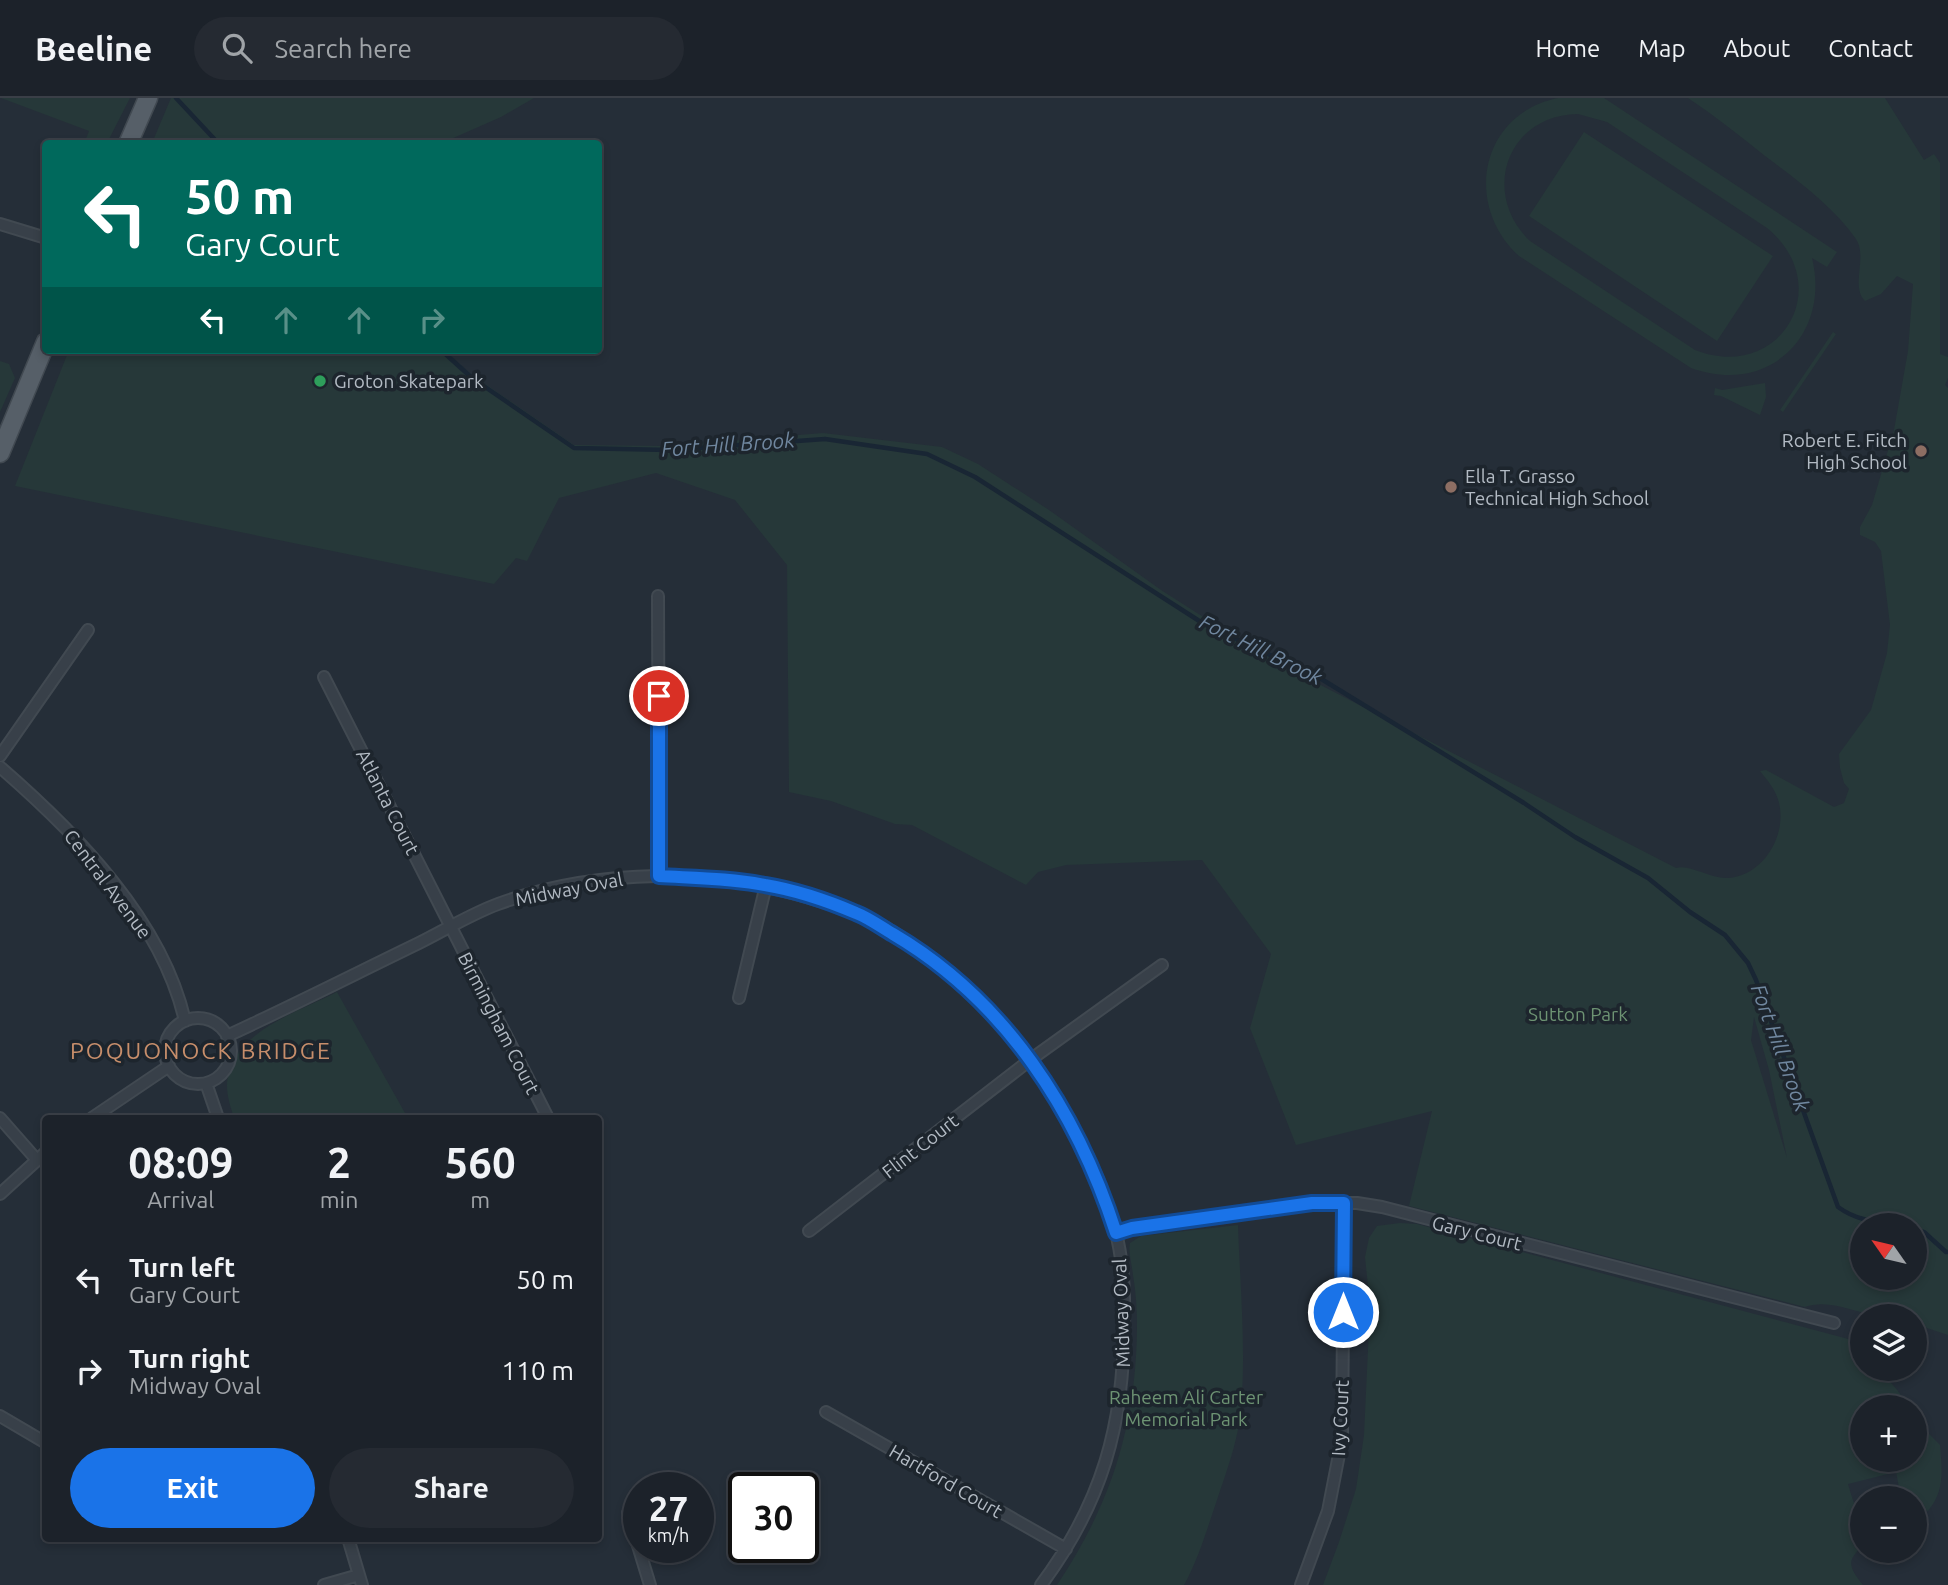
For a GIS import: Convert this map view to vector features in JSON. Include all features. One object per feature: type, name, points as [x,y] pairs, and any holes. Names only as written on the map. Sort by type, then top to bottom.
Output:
[{"type":"main road","points":[[130,140],[148,98]]},
{"type":"main road","points":[[0,453],[42,352]]},
{"type":"street","points":[[0,224],[42,237]]},
{"type":"street","points":[[658,596],[659,876]]},
{"type":"street","points":[[0,756],[88,630]]},
{"type":"street","name":"Atlanta Court","points":[[324,677],[451,927]]},
{"type":"street","name":"Central Avenue","points":[[0,767],[67,829],[106,874],[148,931],[180,996],[185,1021]]},
{"type":"street","name":"Midway Oval","points":[[228,1036],[498,904],[558,888],[618,877],[714,878],[766,885],[858,913],[907,942],[941,966],[985,1006],[1053,1091],[1090,1161],[1116,1233],[1122,1270],[1124,1313],[1120,1401],[1111,1444],[1088,1507],[1066,1549],[1041,1585]]},
{"type":"street","points":[[739,998],[766,885]]},
{"type":"street","name":"Birmingham Court","points":[[451,927],[546,1115]]},
{"type":"street","name":"Flint Court","points":[[809,1231],[1030,1060],[1161,965]]},
{"type":"street","points":[[207,1019],[217,1024],[228,1036],[231,1051],[228,1065],[219,1076],[206,1083],[186,1082],[169,1066],[167,1040],[174,1029],[185,1021],[207,1019]]},
{"type":"street","points":[[96,1115],[169,1066]]},
{"type":"street","points":[[206,1083],[217,1115]]},
{"type":"street","points":[[0,1118],[41,1156],[0,1194]]},
{"type":"street","name":"Gary Court","points":[[1116,1233],[1132,1228],[1312,1203],[1382,1207],[1455,1228],[1833,1323]]},
{"type":"street","name":"Ivy Court","points":[[1301,1585],[1328,1511],[1342,1439],[1344,1203]]},
{"type":"street","name":"Hartford Court","points":[[826,1412],[1066,1549]]},
{"type":"street","points":[[0,1416],[42,1441]]},
{"type":"street","points":[[324,1585],[361,1580],[349,1542]]},
{"type":"street","points":[[643,1563],[650,1585]]},
{"type":"green space","points":[[1,98],[130,98],[109,140],[86,140],[89,131]]},
{"type":"green space","points":[[171,98],[534,98],[501,117],[449,140],[153,140]]},
{"type":"green space","points":[[1558,98],[1604,98],[1837,252],[1827,267],[1812,258],[1815,286],[1812,312],[1802,334],[1788,353],[1768,366],[1745,374],[1719,375],[1691,368],[1519,256],[1501,235],[1490,212],[1486,188],[1488,164],[1497,142],[1511,122],[1532,107]],"holes":[[[1578,114],[1607,122],[1767,228],[1788,252],[1798,277],[1798,301],[1789,324],[1773,341],[1752,353],[1725,357],[1695,350],[1530,241],[1515,222],[1506,201],[1504,180],[1509,160],[1518,142],[1534,128],[1554,118]]]},
{"type":"green space","name":"Sutton Park","points":[[1688,98],[1885,98],[1924,160],[1934,154],[1940,163],[1940,354],[1948,357],[1948,378],[1945,385],[1948,388],[1948,1335],[1927,1328],[1927,1304],[1850,1304],[1850,1309],[1824,1304],[1805,1307],[1409,1206],[1432,1111],[1296,1145],[1250,1028],[1271,954],[1202,860],[1066,865],[1038,872],[1026,885],[912,825],[895,824],[831,801],[789,792],[787,565],[735,500],[656,473],[559,498],[527,561],[516,558],[494,584],[15,486],[67,354],[448,354],[471,374],[574,445],[668,446],[823,433],[942,447],[978,464],[1049,510],[1161,590],[1303,676],[1676,868],[1688,868],[1721,878],[1741,876],[1762,862],[1770,852],[1779,828],[1781,816],[1778,798],[1760,771],[1766,770],[1834,807],[1844,803],[1849,789],[1844,783],[1839,754],[1871,710],[1887,653],[1890,625],[1881,551],[1875,542],[1860,535],[1860,527],[1872,505],[1894,430],[1908,351],[1913,284],[1897,276],[1881,294],[1865,301],[1859,288],[1860,254],[1856,239],[1826,205]],"holes":[[[1754,1017],[1769,1070],[1787,1158],[1751,1040]]]},
{"type":"green space","points":[[1584,132],[1773,256],[1717,341],[1529,216]]},
{"type":"green space","points":[[1833,332],[1836,334],[1783,412],[1780,410]]},
{"type":"green space","points":[[0,361],[9,364],[15,378],[0,412]]},
{"type":"green space","points":[[1765,383],[1766,397],[1760,415],[1714,395],[1715,388],[1722,390]]},
{"type":"green space","points":[[337,992],[405,1113],[233,1115],[227,1086],[230,1068],[239,1052],[252,1038],[285,1017]]},
{"type":"green space","points":[[1417,1224],[1850,1339],[1850,1381],[1888,1381],[1900,1395],[1850,1395],[1850,1472],[1896,1472],[1848,1484],[1850,1563],[1863,1585],[1323,1585],[1356,1489],[1364,1435],[1370,1306],[1365,1257],[1369,1238],[1377,1226]]},
{"type":"green space","name":"Raheem Ali Carter Memorial Park","points":[[1238,1225],[1243,1347],[1240,1418],[1227,1470],[1202,1543],[1184,1585],[1057,1585],[1076,1555],[1106,1494],[1125,1431],[1132,1398],[1137,1328],[1130,1243],[1141,1236]]},
{"type":"green space","points":[[1927,1432],[1940,1445],[1941,1480],[1937,1496],[1928,1511],[1927,1486],[1899,1486],[1896,1472],[1927,1472]]},
{"type":"waterway","name":"Fort Hill Brook","points":[[176,98],[215,140]]},
{"type":"waterway","name":"Fort Hill Brook","points":[[445,354],[472,378],[574,448],[669,450],[825,439],[927,454],[975,477],[1204,624],[1323,680],[1575,837],[1648,878],[1690,912],[1725,935],[1748,963],[1838,1207],[1850,1214]]},
{"type":"waterway","name":"Fort Hill Brook","points":[[1927,1235],[1948,1252]]},
{"type":"place","name":"Groton Skatepark","points":[[320,381]]},
{"type":"place","name":"Robert E. Fitch High School","points":[[1921,451]]},
{"type":"place","name":"Ella T. Grasso Technical High School","points":[[1451,487]]},
{"type":"district","name":"POQUONOCK BRIDGE","points":[[201,1051]]},
{"type":"route","points":[[659,696],[659,876],[714,878],[766,885],[858,913],[941,966],[985,1006],[1053,1091],[1090,1161],[1116,1233],[1132,1228],[1312,1203],[1344,1203],[1343,1312]]}]
